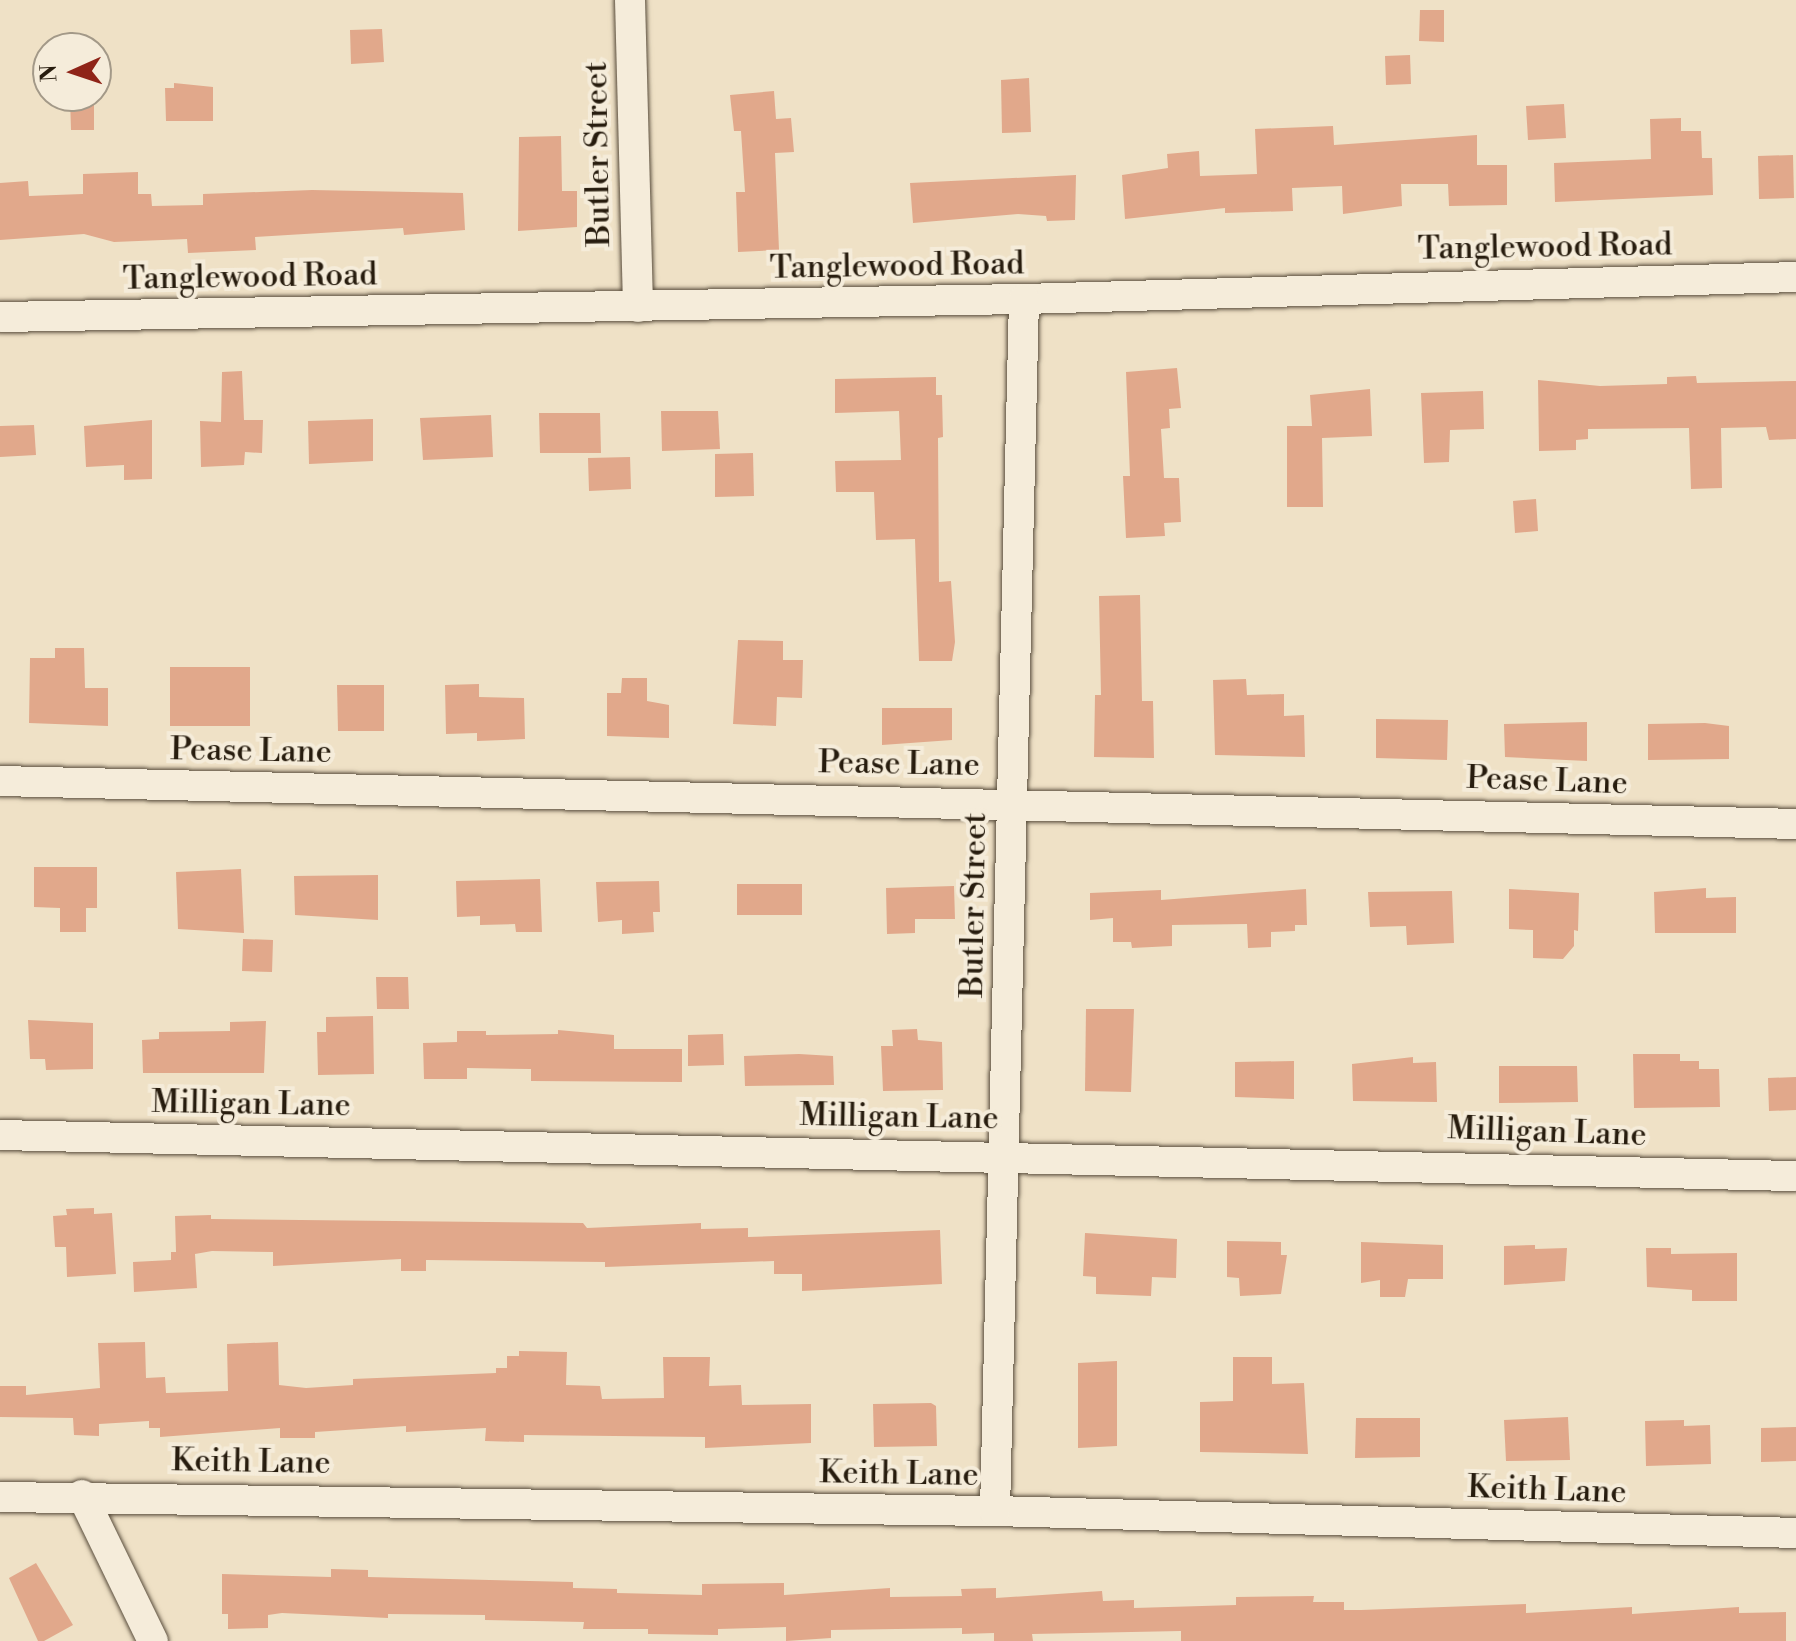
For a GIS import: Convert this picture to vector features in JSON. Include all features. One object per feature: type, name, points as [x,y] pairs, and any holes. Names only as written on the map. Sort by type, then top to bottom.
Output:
[{"type":"street","name":"Butler Street","points":[[630,0],[638,307]]},
{"type":"street","name":"Tanglewood Road","points":[[0,317],[1024,299],[1796,277]]},
{"type":"street","name":"Butler Street","points":[[995,1511],[1024,299]]},
{"type":"street","name":"Pease Lane","points":[[0,781],[1013,802],[1796,824]]},
{"type":"street","name":"Milligan Lane","points":[[0,1135],[1796,1176]]},
{"type":"street","name":"Keith Lane","points":[[0,1497],[82,1495],[995,1511],[1796,1533]]},
{"type":"street","points":[[82,1495],[153,1641]]},
{"type":"building","points":[[1420,10],[1444,10],[1444,42],[1419,41]]},
{"type":"building","points":[[382,29],[384,62],[351,64],[350,30]]},
{"type":"building","points":[[1410,55],[1411,84],[1386,85],[1385,56]]},
{"type":"building","points":[[1029,78],[1031,132],[1002,133],[1001,80]]},
{"type":"building","points":[[174,83],[213,87],[213,121],[166,121],[165,88],[174,88]]},
{"type":"building","points":[[774,91],[776,119],[791,118],[794,152],[775,153],[779,250],[738,252],[736,192],[745,192],[741,131],[734,131],[730,95]]},
{"type":"building","points":[[1564,104],[1566,138],[1528,140],[1526,106]]},
{"type":"building","points":[[70,112],[94,112],[94,130],[71,130]]},
{"type":"building","points":[[1681,118],[1681,131],[1701,131],[1702,158],[1712,158],[1713,195],[1555,202],[1554,163],[1651,159],[1650,119]]},
{"type":"building","points":[[1333,126],[1334,145],[1477,135],[1477,165],[1507,165],[1507,205],[1449,206],[1448,184],[1401,184],[1402,206],[1343,214],[1342,186],[1292,188],[1293,211],[1225,213],[1225,208],[1125,219],[1122,175],[1168,168],[1167,154],[1199,151],[1200,176],[1257,174],[1255,129]]},
{"type":"building","points":[[561,136],[562,191],[577,191],[577,227],[518,231],[519,137]]},
{"type":"building","points":[[1793,155],[1794,198],[1759,199],[1758,156]]},
{"type":"building","points":[[138,172],[138,194],[151,194],[152,206],[203,205],[203,194],[312,190],[463,193],[465,230],[404,235],[403,228],[255,237],[256,250],[188,253],[187,239],[114,242],[84,234],[0,240],[0,183],[28,181],[29,196],[83,194],[83,174]]},
{"type":"building","points":[[1076,175],[1075,220],[1047,221],[1046,216],[1018,214],[913,223],[910,183]]},
{"type":"building","points":[[1177,368],[1181,408],[1169,409],[1170,428],[1161,429],[1164,478],[1179,478],[1181,522],[1164,523],[1165,536],[1126,538],[1123,476],[1130,476],[1126,372]]},
{"type":"building","points":[[242,371],[244,420],[263,420],[262,453],[245,452],[244,465],[201,467],[200,421],[221,422],[222,372]]},
{"type":"building","points":[[1696,376],[1697,383],[1796,381],[1796,439],[1769,440],[1766,427],[1721,428],[1722,488],[1691,489],[1689,428],[1588,429],[1588,439],[1576,440],[1576,450],[1539,451],[1538,380],[1600,386],[1667,384],[1667,377]]},
{"type":"building","points":[[936,377],[936,395],[942,395],[943,437],[938,438],[939,582],[951,581],[955,642],[952,661],[919,661],[915,539],[876,540],[874,492],[836,492],[835,461],[901,460],[899,411],[835,413],[835,379]]},
{"type":"building","points":[[1370,389],[1372,436],[1322,438],[1323,507],[1287,507],[1287,426],[1312,426],[1310,395]]},
{"type":"building","points":[[1483,391],[1484,429],[1450,430],[1449,462],[1424,463],[1421,393]]},
{"type":"building","points":[[661,411],[718,411],[720,449],[662,451]]},
{"type":"building","points":[[539,413],[600,413],[601,453],[540,453]]},
{"type":"building","points":[[491,415],[493,457],[423,460],[420,418]]},
{"type":"building","points":[[373,419],[373,461],[309,464],[308,421]]},
{"type":"building","points":[[152,420],[152,479],[124,480],[124,465],[86,467],[84,426]]},
{"type":"building","points":[[34,425],[36,455],[0,457],[0,426]]},
{"type":"building","points":[[753,453],[754,496],[715,497],[715,454]]},
{"type":"building","points":[[630,457],[631,489],[589,491],[588,458]]},
{"type":"building","points":[[1536,499],[1538,531],[1515,533],[1513,501]]},
{"type":"building","points":[[1140,595],[1142,701],[1153,701],[1154,758],[1094,757],[1095,695],[1101,695],[1099,596]]},
{"type":"building","points":[[738,640],[783,641],[783,660],[803,660],[802,698],[777,697],[776,726],[733,724]]},
{"type":"building","points":[[55,648],[84,648],[85,688],[108,688],[108,726],[29,723],[30,658],[55,658]]},
{"type":"building","points":[[170,667],[250,667],[250,726],[170,726]]},
{"type":"building","points":[[622,678],[647,678],[647,701],[669,705],[669,738],[607,736],[607,693],[621,693]]},
{"type":"building","points":[[1246,679],[1247,695],[1284,694],[1284,716],[1304,715],[1305,757],[1215,755],[1213,680]]},
{"type":"building","points":[[479,684],[479,697],[524,698],[525,739],[477,741],[477,733],[446,734],[445,685]]},
{"type":"building","points":[[337,685],[384,685],[384,731],[338,731]]},
{"type":"building","points":[[882,708],[952,708],[952,740],[882,745]]},
{"type":"building","points":[[1376,719],[1448,720],[1447,760],[1376,758]]},
{"type":"building","points":[[1587,722],[1587,761],[1505,757],[1504,724]]},
{"type":"building","points":[[1705,723],[1729,726],[1729,759],[1648,760],[1648,724]]},
{"type":"building","points":[[34,867],[97,867],[97,908],[86,908],[86,932],[60,932],[60,908],[34,907]]},
{"type":"building","points":[[241,869],[244,933],[178,929],[176,872]]},
{"type":"building","points":[[378,875],[378,920],[295,915],[294,876]]},
{"type":"building","points":[[540,879],[542,932],[516,932],[515,924],[480,925],[480,916],[457,917],[456,881]]},
{"type":"building","points":[[659,881],[660,912],[653,912],[654,932],[622,934],[622,920],[598,922],[596,882]]},
{"type":"building","points":[[737,884],[802,884],[802,915],[737,915]]},
{"type":"building","points":[[954,886],[955,919],[915,919],[915,933],[887,934],[886,888]]},
{"type":"building","points":[[1706,888],[1706,898],[1736,897],[1736,933],[1655,933],[1654,892]]},
{"type":"building","points":[[1306,889],[1307,925],[1295,925],[1295,931],[1271,932],[1271,947],[1248,948],[1247,924],[1172,925],[1172,946],[1132,948],[1131,942],[1113,942],[1113,918],[1090,920],[1090,893],[1161,890],[1161,900]]},
{"type":"building","points":[[1509,889],[1579,893],[1578,931],[1574,930],[1574,946],[1563,959],[1533,958],[1533,930],[1509,929]]},
{"type":"building","points":[[1452,891],[1454,943],[1407,945],[1406,926],[1370,927],[1368,892]]},
{"type":"building","points":[[243,939],[273,940],[272,972],[242,971]]},
{"type":"building","points":[[376,977],[408,977],[409,1009],[377,1009]]},
{"type":"building","points":[[1086,1009],[1134,1009],[1131,1092],[1085,1091]]},
{"type":"building","points":[[373,1016],[374,1074],[318,1075],[317,1032],[326,1032],[326,1017]]},
{"type":"building","points":[[28,1020],[93,1023],[93,1069],[46,1070],[45,1059],[30,1059]]},
{"type":"building","points":[[266,1021],[264,1073],[143,1073],[142,1040],[159,1039],[159,1032],[230,1031],[230,1022]]},
{"type":"building","points":[[917,1029],[918,1040],[942,1042],[943,1090],[883,1091],[881,1046],[893,1046],[892,1030]]},
{"type":"building","points":[[558,1030],[614,1035],[614,1049],[682,1049],[682,1082],[531,1081],[531,1069],[467,1068],[467,1079],[424,1079],[423,1043],[457,1042],[457,1031],[486,1031],[486,1035],[558,1034]]},
{"type":"building","points":[[723,1034],[724,1065],[688,1066],[688,1035]]},
{"type":"building","points":[[1633,1054],[1680,1054],[1680,1061],[1699,1061],[1699,1069],[1719,1069],[1720,1107],[1634,1108]]},
{"type":"building","points":[[744,1056],[833,1056],[834,1085],[745,1086]]},
{"type":"building","points":[[1413,1057],[1413,1063],[1436,1062],[1437,1102],[1353,1101],[1352,1064]]},
{"type":"building","points":[[1294,1061],[1294,1099],[1235,1097],[1235,1062]]},
{"type":"building","points":[[1499,1066],[1577,1066],[1578,1102],[1499,1103]]},
{"type":"building","points":[[1796,1077],[1796,1110],[1769,1111],[1768,1078]]},
{"type":"building","points":[[94,1208],[94,1214],[112,1213],[116,1274],[67,1277],[66,1247],[55,1247],[53,1216],[67,1215],[66,1209]]},
{"type":"building","points":[[211,1215],[211,1219],[583,1223],[587,1228],[701,1223],[701,1229],[748,1228],[748,1237],[940,1230],[942,1284],[802,1291],[802,1274],[774,1274],[774,1261],[605,1267],[605,1262],[426,1260],[426,1271],[401,1271],[401,1259],[273,1266],[273,1252],[212,1251],[195,1254],[197,1288],[134,1292],[133,1262],[171,1260],[171,1252],[176,1252],[175,1216]]},
{"type":"building","points":[[1085,1233],[1177,1239],[1176,1278],[1152,1277],[1151,1296],[1096,1294],[1096,1277],[1083,1276]]},
{"type":"building","points":[[1227,1241],[1281,1242],[1281,1255],[1287,1255],[1281,1294],[1240,1296],[1239,1278],[1227,1277]]},
{"type":"building","points":[[1361,1242],[1443,1245],[1443,1279],[1408,1279],[1405,1297],[1380,1297],[1380,1280],[1361,1283]]},
{"type":"building","points":[[1535,1245],[1535,1249],[1567,1248],[1565,1281],[1504,1285],[1504,1246]]},
{"type":"building","points":[[1646,1248],[1671,1248],[1671,1254],[1737,1253],[1737,1301],[1692,1301],[1692,1290],[1647,1287]]},
{"type":"building","points":[[145,1342],[146,1378],[165,1377],[166,1393],[228,1391],[227,1344],[278,1342],[279,1385],[306,1388],[353,1385],[353,1379],[496,1373],[496,1368],[507,1368],[507,1356],[519,1356],[519,1351],[567,1352],[566,1385],[600,1386],[602,1399],[664,1398],[663,1357],[710,1357],[709,1386],[741,1385],[742,1405],[811,1404],[811,1443],[705,1448],[705,1437],[524,1435],[524,1442],[485,1441],[486,1428],[406,1432],[406,1426],[315,1432],[315,1438],[280,1438],[280,1428],[160,1437],[160,1428],[149,1428],[149,1421],[99,1424],[99,1436],[74,1435],[73,1418],[0,1417],[0,1386],[26,1386],[26,1395],[100,1388],[98,1343]]},
{"type":"building","points":[[1233,1357],[1272,1357],[1272,1384],[1304,1383],[1308,1454],[1200,1452],[1200,1402],[1233,1401]]},
{"type":"building","points":[[1117,1361],[1117,1446],[1078,1448],[1078,1363]]},
{"type":"building","points":[[931,1403],[936,1406],[937,1446],[874,1447],[873,1404]]},
{"type":"building","points":[[1568,1417],[1570,1460],[1506,1461],[1504,1420]]},
{"type":"building","points":[[1356,1418],[1420,1418],[1420,1457],[1355,1458]]},
{"type":"building","points":[[1684,1420],[1684,1426],[1710,1425],[1711,1464],[1646,1466],[1645,1421]]},
{"type":"building","points":[[1796,1427],[1796,1461],[1761,1462],[1761,1428]]},
{"type":"building","points":[[36,1563],[73,1625],[44,1641],[38,1641],[9,1578]]},
{"type":"building","points":[[331,1569],[368,1570],[368,1577],[573,1582],[573,1588],[617,1589],[617,1593],[702,1595],[702,1584],[784,1583],[784,1595],[890,1588],[890,1597],[962,1596],[961,1589],[996,1588],[996,1598],[1102,1591],[1103,1601],[1134,1600],[1134,1608],[1236,1605],[1236,1597],[1314,1596],[1313,1602],[1344,1602],[1344,1610],[1526,1604],[1526,1613],[1632,1607],[1632,1614],[1739,1607],[1739,1613],[1786,1612],[1786,1641],[1181,1641],[1181,1631],[1032,1634],[1033,1641],[994,1641],[994,1633],[962,1634],[962,1628],[831,1630],[831,1638],[786,1641],[786,1627],[718,1629],[718,1635],[648,1634],[648,1629],[583,1629],[584,1622],[485,1620],[485,1615],[388,1614],[388,1618],[282,1613],[268,1615],[268,1628],[228,1629],[228,1614],[222,1614],[222,1574],[331,1577]]}]
